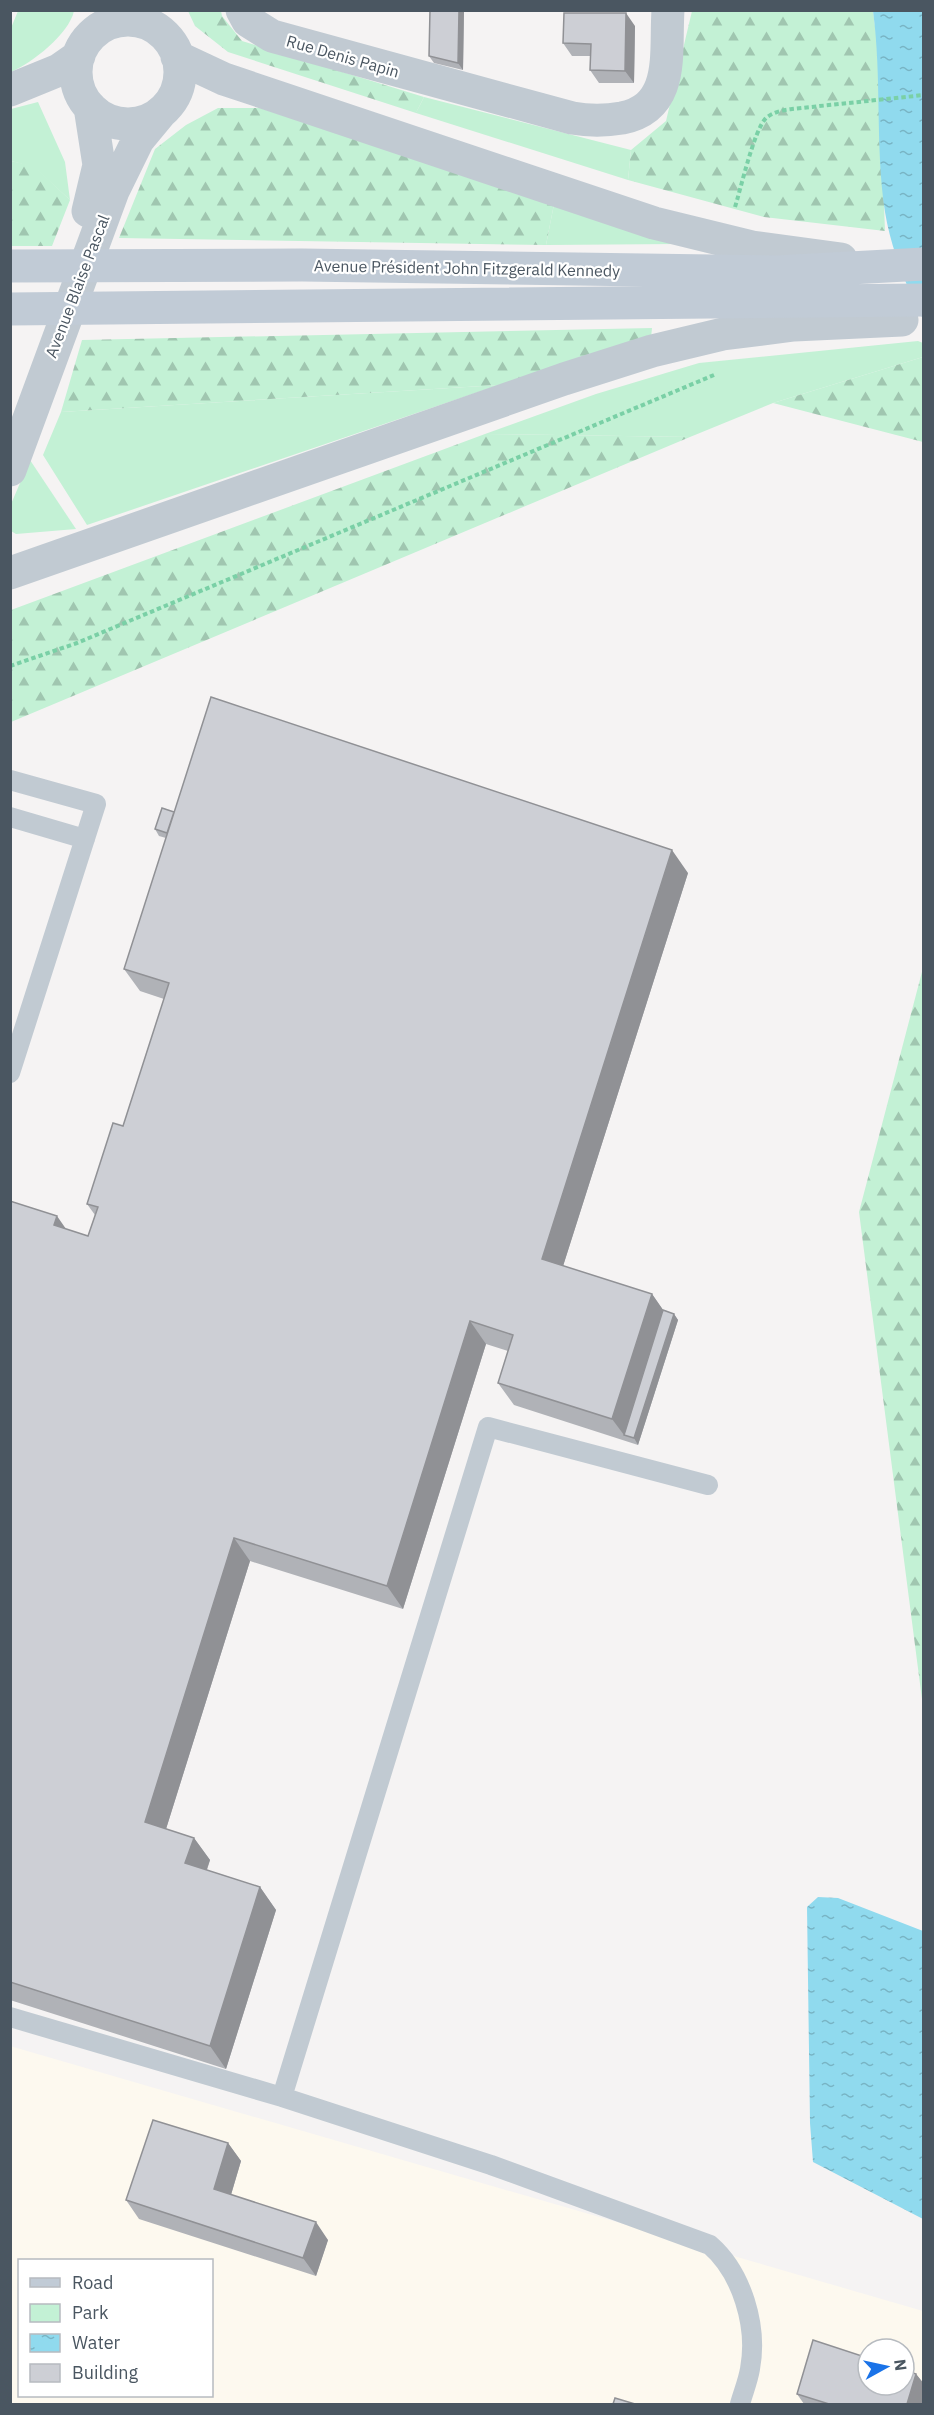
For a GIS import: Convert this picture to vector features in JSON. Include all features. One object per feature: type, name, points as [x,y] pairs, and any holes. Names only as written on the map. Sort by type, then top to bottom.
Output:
[{"type":"main road","name":"Avenue Président John Fitzgerald Kennedy","points":[[10,266],[312,265],[776,272],[888,264],[924,264]]},
{"type":"main road","name":"Avenue Président John Fitzgerald Kennedy","points":[[10,309],[909,310]]},
{"type":"street","points":[[92,32],[77,79],[81,94],[90,107],[109,121],[125,124],[141,122],[162,111],[177,90],[180,73],[174,49],[156,10]]},
{"type":"street","name":"Rue Denis Papin","points":[[242,10],[248,21],[272,36],[452,87],[586,120],[603,121],[637,114],[649,108],[663,85],[668,10]]},
{"type":"street","points":[[10,90],[59,70],[92,32],[109,24],[131,20],[153,27],[174,49],[224,79],[654,223],[724,241],[789,254],[888,264]]},
{"type":"street","name":"Avenue Blaise Pascal","points":[[90,107],[99,165],[91,225]]},
{"type":"street","name":"Avenue Blaise Pascal","points":[[10,470],[16,420],[91,225],[132,151],[162,111]]},
{"type":"street","points":[[20,563],[652,351],[758,328],[909,310]]},
{"type":"lane","points":[[10,780],[96,804],[10,1073]]},
{"type":"lane","points":[[10,817],[84,839]]},
{"type":"lane","points":[[282,2097],[488,1427],[708,1485]]},
{"type":"lane","points":[[10,2017],[282,2097],[490,2165],[710,2245],[730,2267],[749,2320],[750,2369],[740,2404]]},
{"type":"path","points":[[724,241],[758,130],[766,119],[792,109],[924,95]]},
{"type":"path","points":[[10,666],[77,643],[718,373]]},
{"type":"shaded area","points":[[10,2046],[923,2311],[923,2404],[11,2404]]},
{"type":"green space","points":[[18,11],[74,11],[65,29],[48,47],[11,72],[11,28]]},
{"type":"green space","points":[[188,11],[221,11],[222,16],[242,41],[424,97],[416,113],[228,52],[195,26]]},
{"type":"green space","points":[[692,11],[873,11],[878,49],[885,231],[764,217],[628,180],[631,150],[666,121]]},
{"type":"green space","points":[[424,97],[631,150],[628,180],[416,113]]},
{"type":"green space","points":[[38,102],[65,162],[70,200],[34,167],[11,161],[11,109]]},
{"type":"green space","points":[[218,108],[260,108],[554,204],[546,245],[119,238],[155,149],[186,125]]},
{"type":"green space","points":[[11,161],[34,166],[70,200],[52,246],[11,246]]},
{"type":"green space","points":[[554,204],[677,244],[546,245]]},
{"type":"green space","points":[[652,328],[651,338],[499,385],[61,412],[82,340]]},
{"type":"green space","points":[[918,341],[923,343],[923,357],[773,403],[690,437],[485,434],[596,394],[699,363]]},
{"type":"green space","points":[[923,357],[923,442],[773,403]]},
{"type":"green space","points":[[499,385],[87,525],[43,455],[61,412]]},
{"type":"green space","points":[[485,434],[690,437],[11,722],[11,610]]},
{"type":"green space","points":[[30,460],[76,529],[16,534],[11,531],[11,504]]},
{"type":"green space","points":[[923,968],[923,1707],[859,1212]]},
{"type":"water","points":[[873,11],[923,11],[923,319],[900,267],[885,212],[880,162],[876,36]]},
{"type":"water","points":[[818,1897],[838,1898],[923,1931],[923,2219],[813,2162],[810,2123],[807,1907]]},
{"type":"building","points":[[430,10],[459,10],[458,63],[429,56]]},
{"type":"building","points":[[564,13],[626,13],[625,71],[590,70],[591,44],[563,43]]},
{"type":"building","points":[[211,697],[672,850],[542,1259],[652,1294],[612,1419],[498,1383],[513,1335],[470,1321],[387,1586],[234,1538],[145,1822],[194,1838],[185,1863],[260,1887],[210,2046],[10,1982],[10,1201],[57,1216],[54,1225],[88,1236],[98,1207],[87,1204],[113,1123],[123,1126],[169,983],[124,969]]},
{"type":"building","points":[[162,808],[174,812],[167,833],[155,829]]},
{"type":"building","points":[[663,1310],[674,1314],[634,1438],[624,1435]]},
{"type":"building","points":[[153,2120],[228,2143],[214,2189],[316,2222],[303,2258],[126,2200]]},
{"type":"building","points":[[813,2340],[856,2354],[856,2397],[909,2397],[907,2404],[829,2404],[797,2394]]},
{"type":"building","points":[[615,2398],[635,2404],[613,2404]]}]
